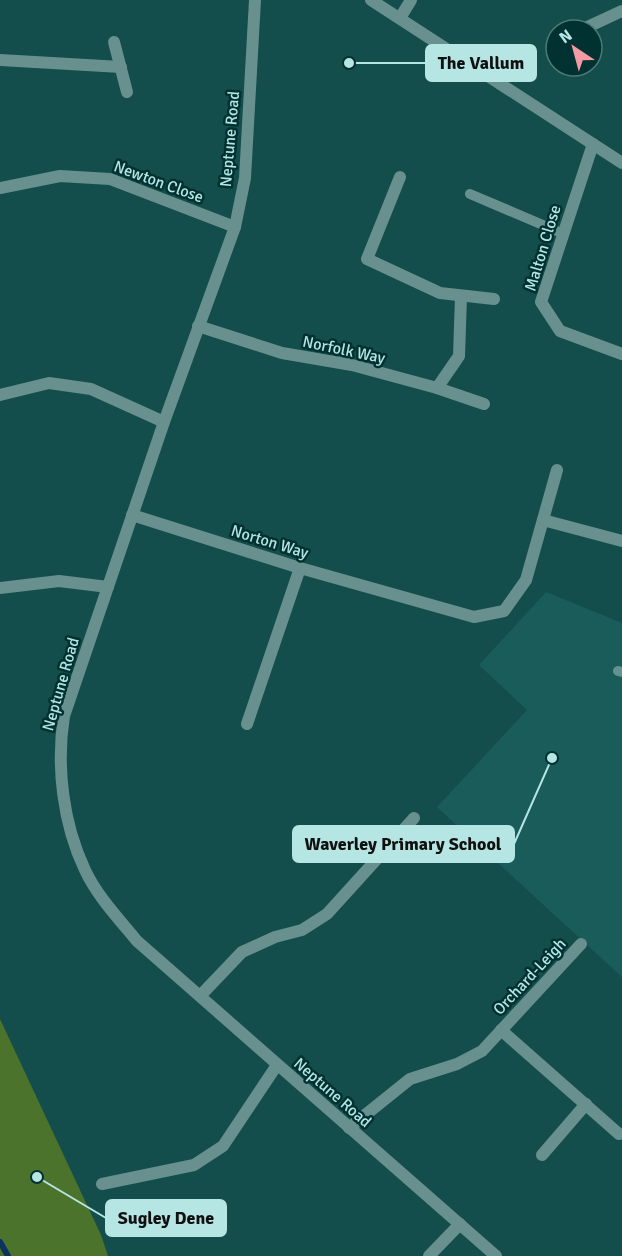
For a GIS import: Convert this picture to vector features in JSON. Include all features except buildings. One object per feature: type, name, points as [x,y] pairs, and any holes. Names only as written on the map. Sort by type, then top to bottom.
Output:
[{"type":"street","name":"Neptune Road","points":[[255,0],[245,178],[235,226],[164,422],[64,716],[60,743],[61,772],[67,806],[85,871],[137,941],[496,1256]]},
{"type":"street","points":[[371,0],[622,163]]},
{"type":"street","points":[[400,18],[411,0]]},
{"type":"street","points":[[604,20],[622,11]]},
{"type":"street","points":[[114,42],[127,92]]},
{"type":"street","points":[[0,60],[121,68]]},
{"type":"street","name":"Malton Close","points":[[593,144],[541,302],[560,331],[622,354]]},
{"type":"street","name":"Newton Close","points":[[0,188],[60,176],[110,179],[235,226]]},
{"type":"street","points":[[400,177],[367,259],[440,293],[494,299]]},
{"type":"street","points":[[437,388],[459,356],[461,296]]},
{"type":"street","name":"Norfolk Way","points":[[198,326],[282,353],[352,365],[437,388],[484,405]]},
{"type":"street","points":[[0,394],[49,383],[91,389],[164,422]]},
{"type":"street","name":"Norton Way","points":[[132,515],[300,568],[474,617],[504,612],[526,580],[557,470]]},
{"type":"street","points":[[543,520],[622,541]]},
{"type":"street","points":[[247,724],[300,568]]},
{"type":"street","points":[[0,588],[58,581],[108,587]]},
{"type":"street","points":[[200,996],[242,952],[275,937],[302,930],[327,914],[414,818]]},
{"type":"street","name":"Orchard-Leigh","points":[[349,1128],[410,1079],[457,1064],[482,1051],[581,944]]},
{"type":"street","name":"Orchard-Leigh","points":[[501,1030],[619,1134]]},
{"type":"street","points":[[102,1184],[194,1165],[223,1146],[277,1065]]},
{"type":"street","points":[[542,1155],[585,1104]]},
{"type":"street","points":[[429,1256],[460,1224]]},
{"type":"lane","points":[[470,194],[564,234]]},
{"type":"shaded area","points":[[546,592],[622,623],[622,977],[437,807],[527,710],[479,665]]},
{"type":"green space","points":[[0,1019],[101,1235],[108,1256],[0,1256]]},
{"type":"waterway","points":[[0,1242],[8,1256]]},
{"type":"place","name":"The Vallum","points":[[349,63]]},
{"type":"place","name":"Waverley Primary School","points":[[552,758]]},
{"type":"place","name":"Sugley Dene","points":[[37,1177]]}]
